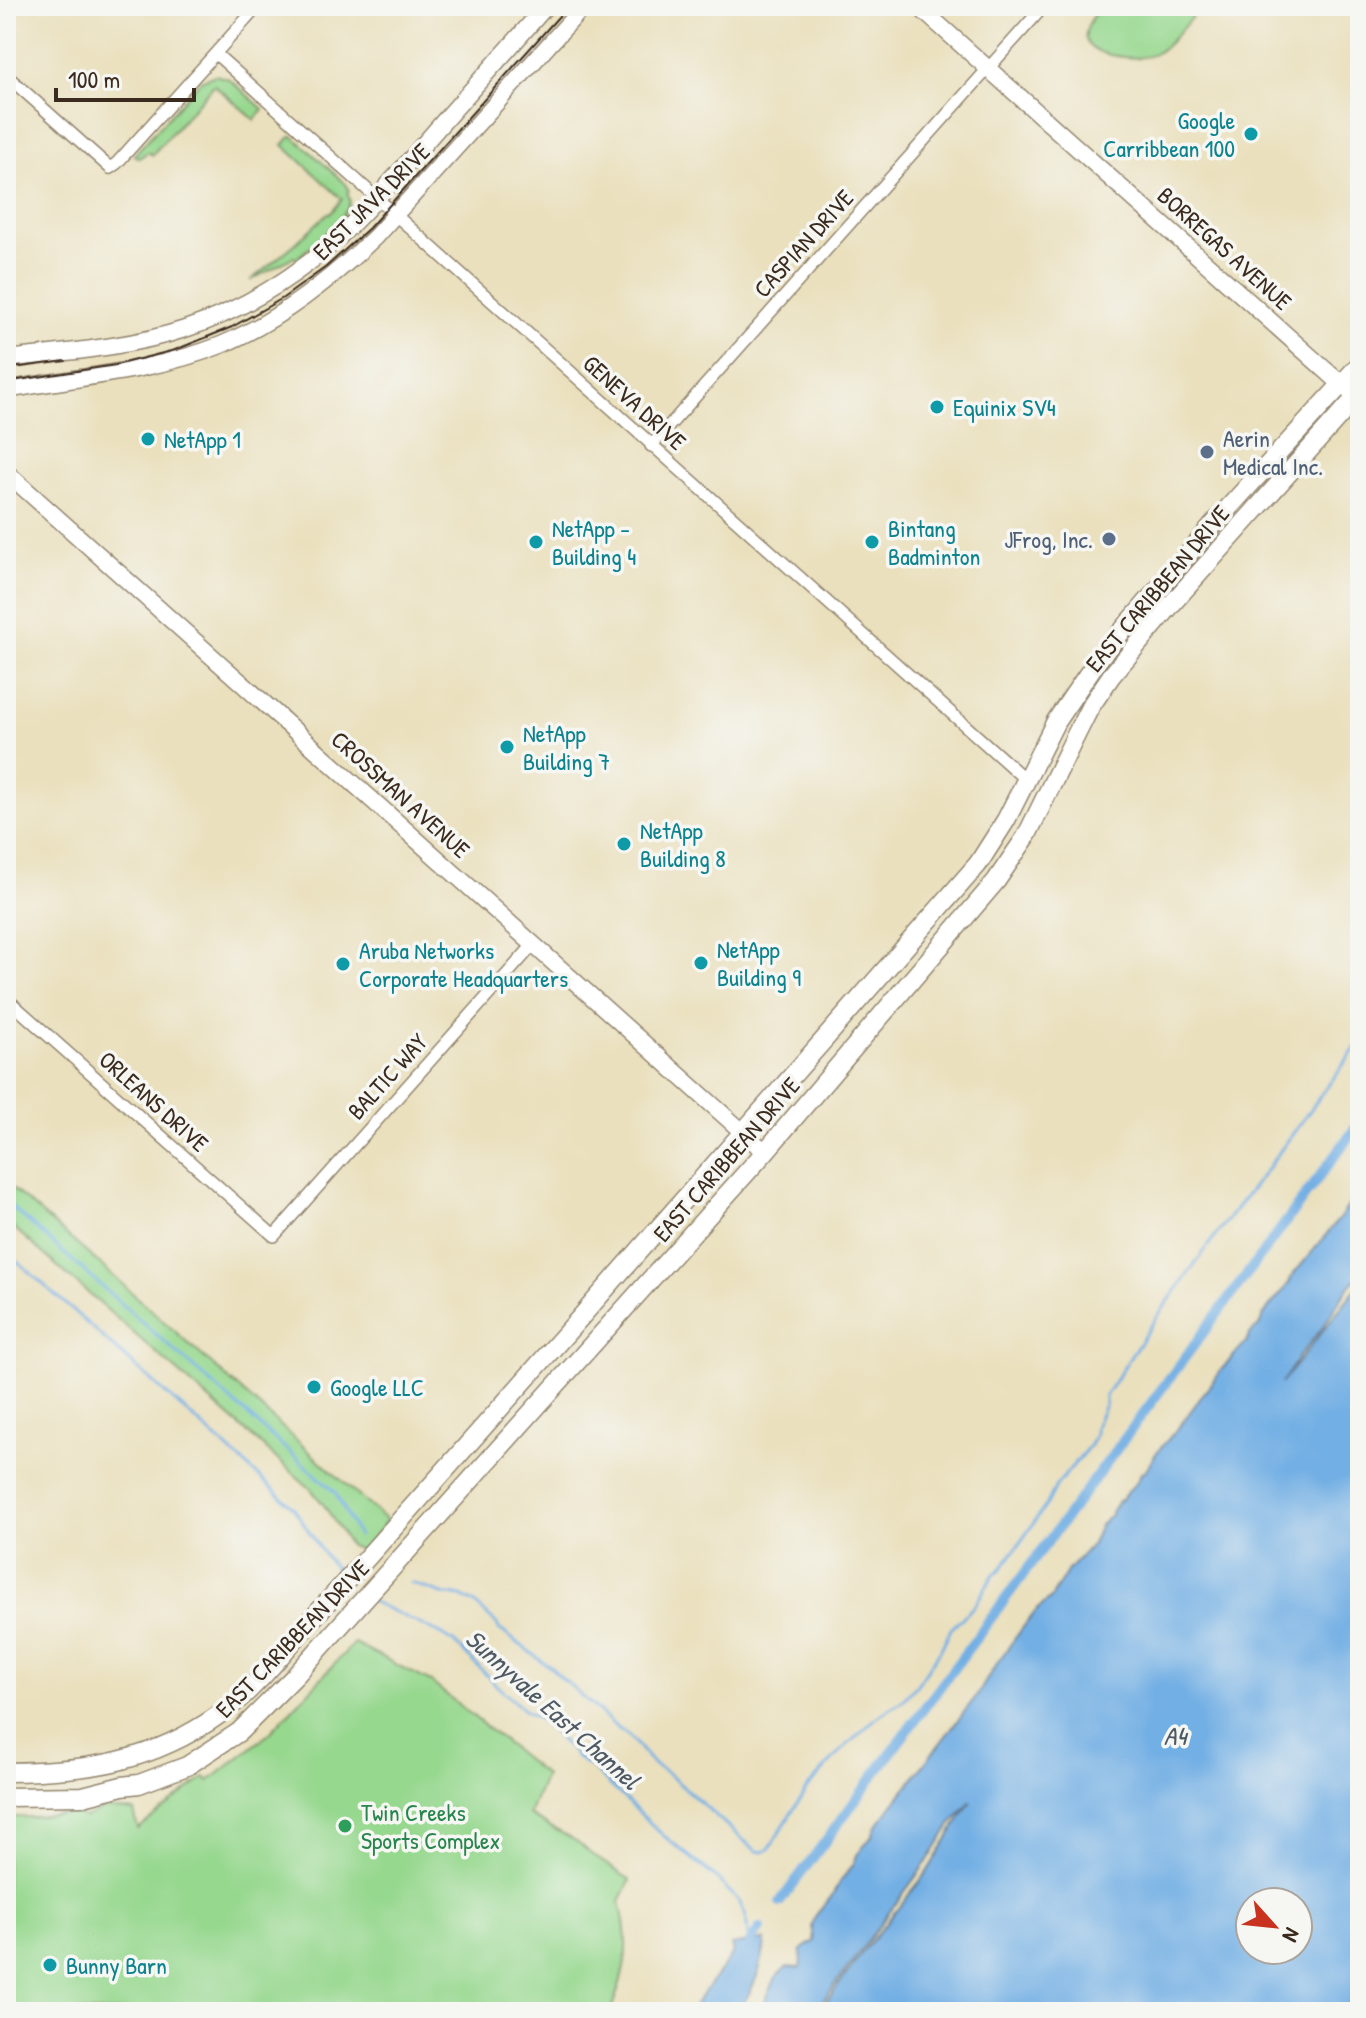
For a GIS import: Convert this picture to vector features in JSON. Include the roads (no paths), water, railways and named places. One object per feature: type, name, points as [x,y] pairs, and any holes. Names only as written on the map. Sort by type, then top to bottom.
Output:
[{"type":"main road","name":"EAST CARIBBEAN DRIVE","points":[[6,1797],[83,1796],[139,1784],[187,1766],[239,1732],[295,1676],[765,1152],[996,881],[1026,837],[1090,707],[1127,655],[1353,392],[1360,364]]},
{"type":"main road","name":"EAST CARIBBEAN DRIVE","points":[[6,1772],[59,1771],[118,1762],[172,1744],[232,1706],[358,1568],[978,864],[1006,820],[1056,721],[1099,658],[1221,516],[1353,392]]},
{"type":"street","points":[[6,75],[110,168],[258,6]]},
{"type":"street","name":"EAST JAVA DRIVE","points":[[6,359],[107,348],[188,328],[227,312],[299,270],[357,219],[546,6]]},
{"type":"street","name":"EAST JAVA DRIVE","points":[[6,390],[175,360],[222,345],[305,297],[341,269],[395,216],[584,6]]},
{"type":"street","name":"BORREGAS AVENUE","points":[[918,6],[1353,392]]},
{"type":"street","name":"CASPIAN DRIVE","points":[[651,446],[1044,6]]},
{"type":"street","name":"GENEVA DRIVE","points":[[216,54],[1027,781]]},
{"type":"street","name":"CROSSMAN AVENUE","points":[[6,472],[765,1152]]},
{"type":"street","name":"BALTIC WAY","points":[[274,1236],[533,945]]},
{"type":"street","name":"ORLEANS DRIVE","points":[[6,998],[274,1236]]},
{"type":"water","name":"A4","points":[[1360,1189],[1360,1274],[1281,1384],[1360,1283],[1360,2012],[819,2012],[925,1875],[971,1801],[815,2012],[760,2012],[776,1977],[787,1967],[800,1968],[802,1950],[814,1941],[812,1926],[816,1915],[854,1864],[875,1828],[978,1694],[1024,1626],[1051,1598],[1068,1570],[1092,1544],[1100,1525],[1111,1515],[1118,1501],[1122,1500],[1222,1369],[1261,1324],[1264,1314]]},
{"type":"water","points":[[765,1940],[756,1978],[738,2012],[689,2012],[730,1958],[734,1950],[731,1945]]},
{"type":"waterway","points":[[411,1583],[445,1595],[461,1596],[474,1603],[499,1629],[550,1667],[629,1736],[654,1765],[665,1771],[749,1845],[764,1852],[769,1849],[807,1788],[876,1718],[902,1701],[916,1686],[951,1629],[975,1605],[994,1574],[1001,1569],[1047,1504],[1056,1486],[1090,1445],[1105,1405],[1105,1396],[1152,1324],[1360,1042]]},
{"type":"waterway","points":[[780,1902],[1360,1122]]},
{"type":"waterway","points":[[6,1202],[335,1492],[358,1536]]},
{"type":"waterway","name":"Sunnyvale East Channel","points":[[6,1251],[293,1507],[341,1575]]},
{"type":"waterway","name":"Sunnyvale East Channel","points":[[371,1601],[455,1643],[526,1712],[542,1721],[664,1836],[714,1876],[739,1901],[746,1916],[749,1945]]},
{"type":"waterway","points":[[750,1942],[760,1928]]},
{"type":"tram line","points":[[6,382],[116,365],[175,350],[232,327],[283,298],[326,267],[369,228],[568,6]]},
{"type":"tram line","points":[[6,369],[66,361]]},
{"type":"place","name":"Google Carribbean 100","points":[[1251,134]]},
{"type":"place","name":"Equinix SV4","points":[[937,407]]},
{"type":"place","name":"NetApp 1","points":[[148,439]]},
{"type":"place","name":"Aerin Medical Inc.","points":[[1207,452]]},
{"type":"place","name":"JFrog, Inc.","points":[[1109,539]]},
{"type":"place","name":"NetApp - Building 4","points":[[536,542]]},
{"type":"place","name":"Bintang Badminton","points":[[872,542]]},
{"type":"place","name":"NetApp Building 7","points":[[507,747]]},
{"type":"place","name":"NetApp Building 8","points":[[624,844]]},
{"type":"place","name":"NetApp Building 9","points":[[701,963]]},
{"type":"place","name":"Aruba Networks Corporate Headquarters","points":[[343,964]]},
{"type":"place","name":"Google LLC","points":[[314,1387]]},
{"type":"place","name":"Twin Creeks Sports Complex","points":[[345,1826]]},
{"type":"place","name":"Bunny Barn","points":[[50,1965]]}]
